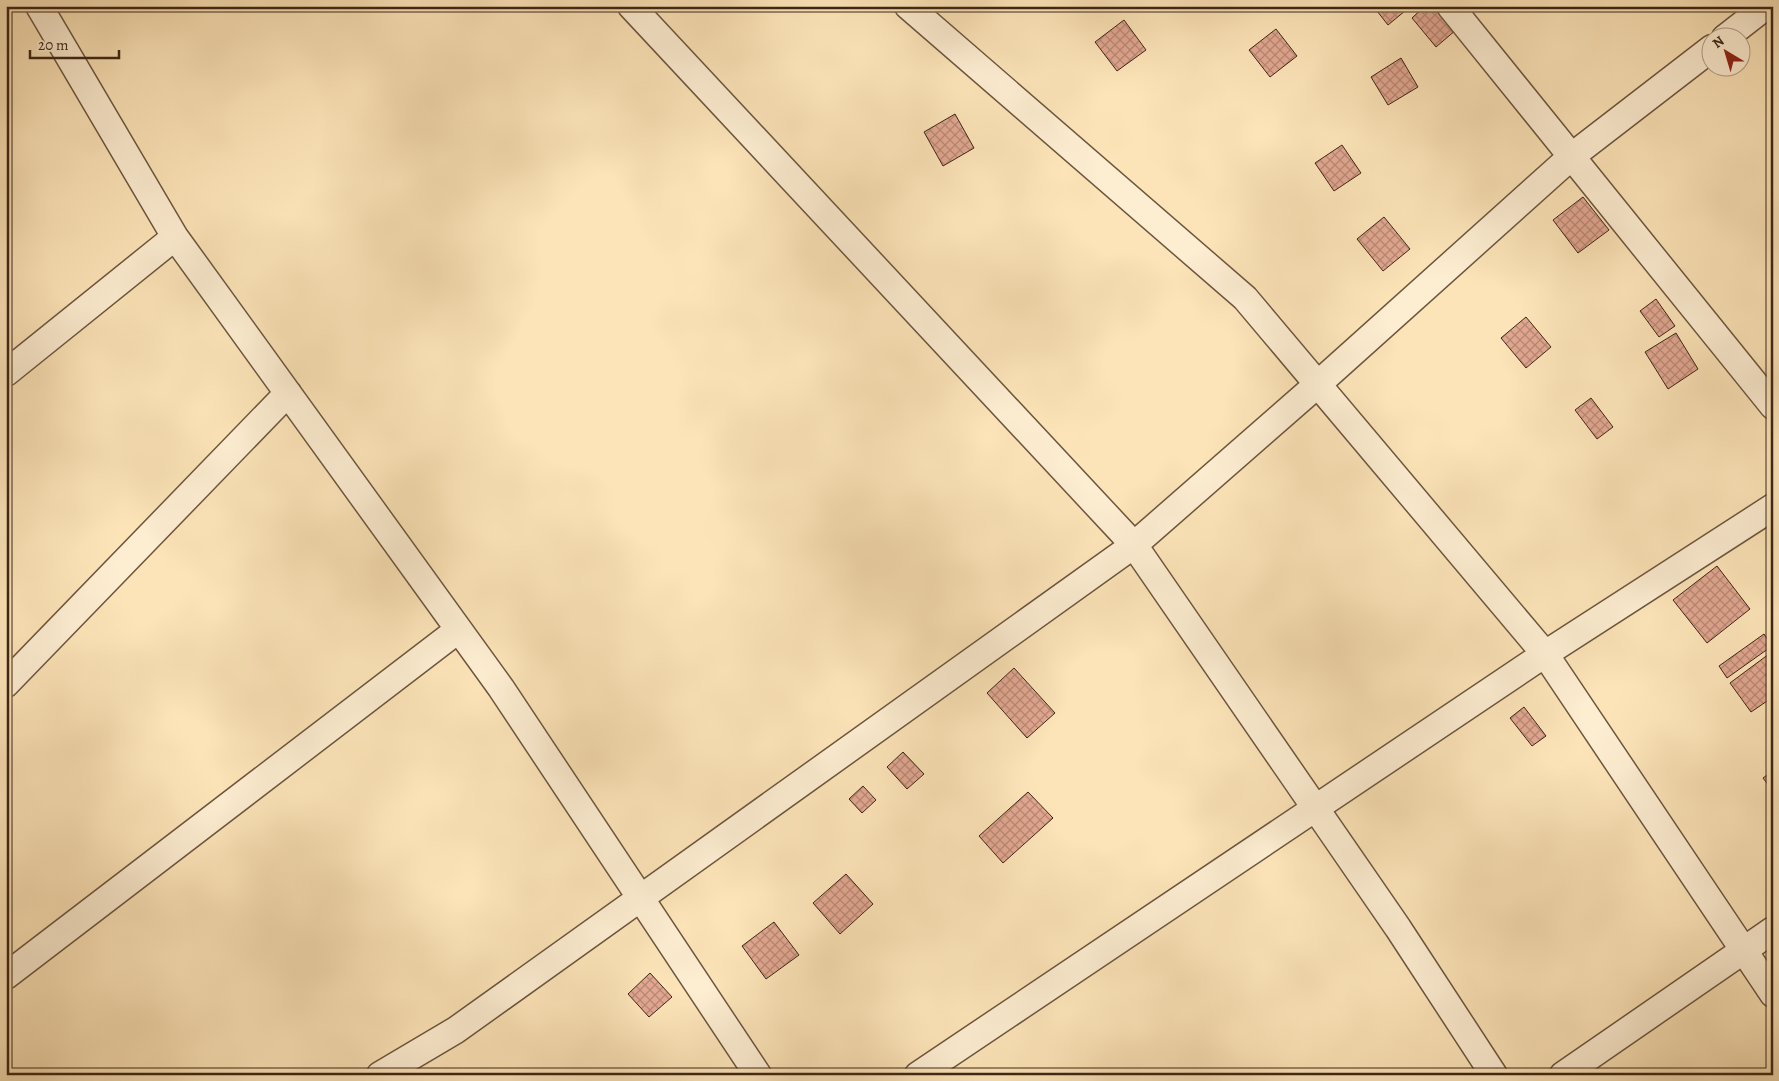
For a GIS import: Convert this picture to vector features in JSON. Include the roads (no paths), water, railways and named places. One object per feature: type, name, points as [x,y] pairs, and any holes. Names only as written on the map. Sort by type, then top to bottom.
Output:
[{"type":"street","points":[[39,6],[176,237],[501,688],[758,1075]]},
{"type":"street","points":[[631,6],[1134,544],[1398,928],[1494,1075]]},
{"type":"street","points":[[908,6],[1245,298],[1545,654],[1773,994]]},
{"type":"street","points":[[1450,6],[1773,406]]},
{"type":"street","points":[[1738,28],[1766,6]]},
{"type":"street","points":[[380,1075],[456,1030],[1134,544],[1318,384],[1572,156],[1702,56]]},
{"type":"street","points":[[6,373],[176,237]]},
{"type":"street","points":[[6,684],[288,393]]},
{"type":"street","points":[[918,1075],[1545,654],[1773,507]]},
{"type":"street","points":[[6,976],[458,630]]},
{"type":"street","points":[[1563,1075],[1773,930]]}]
